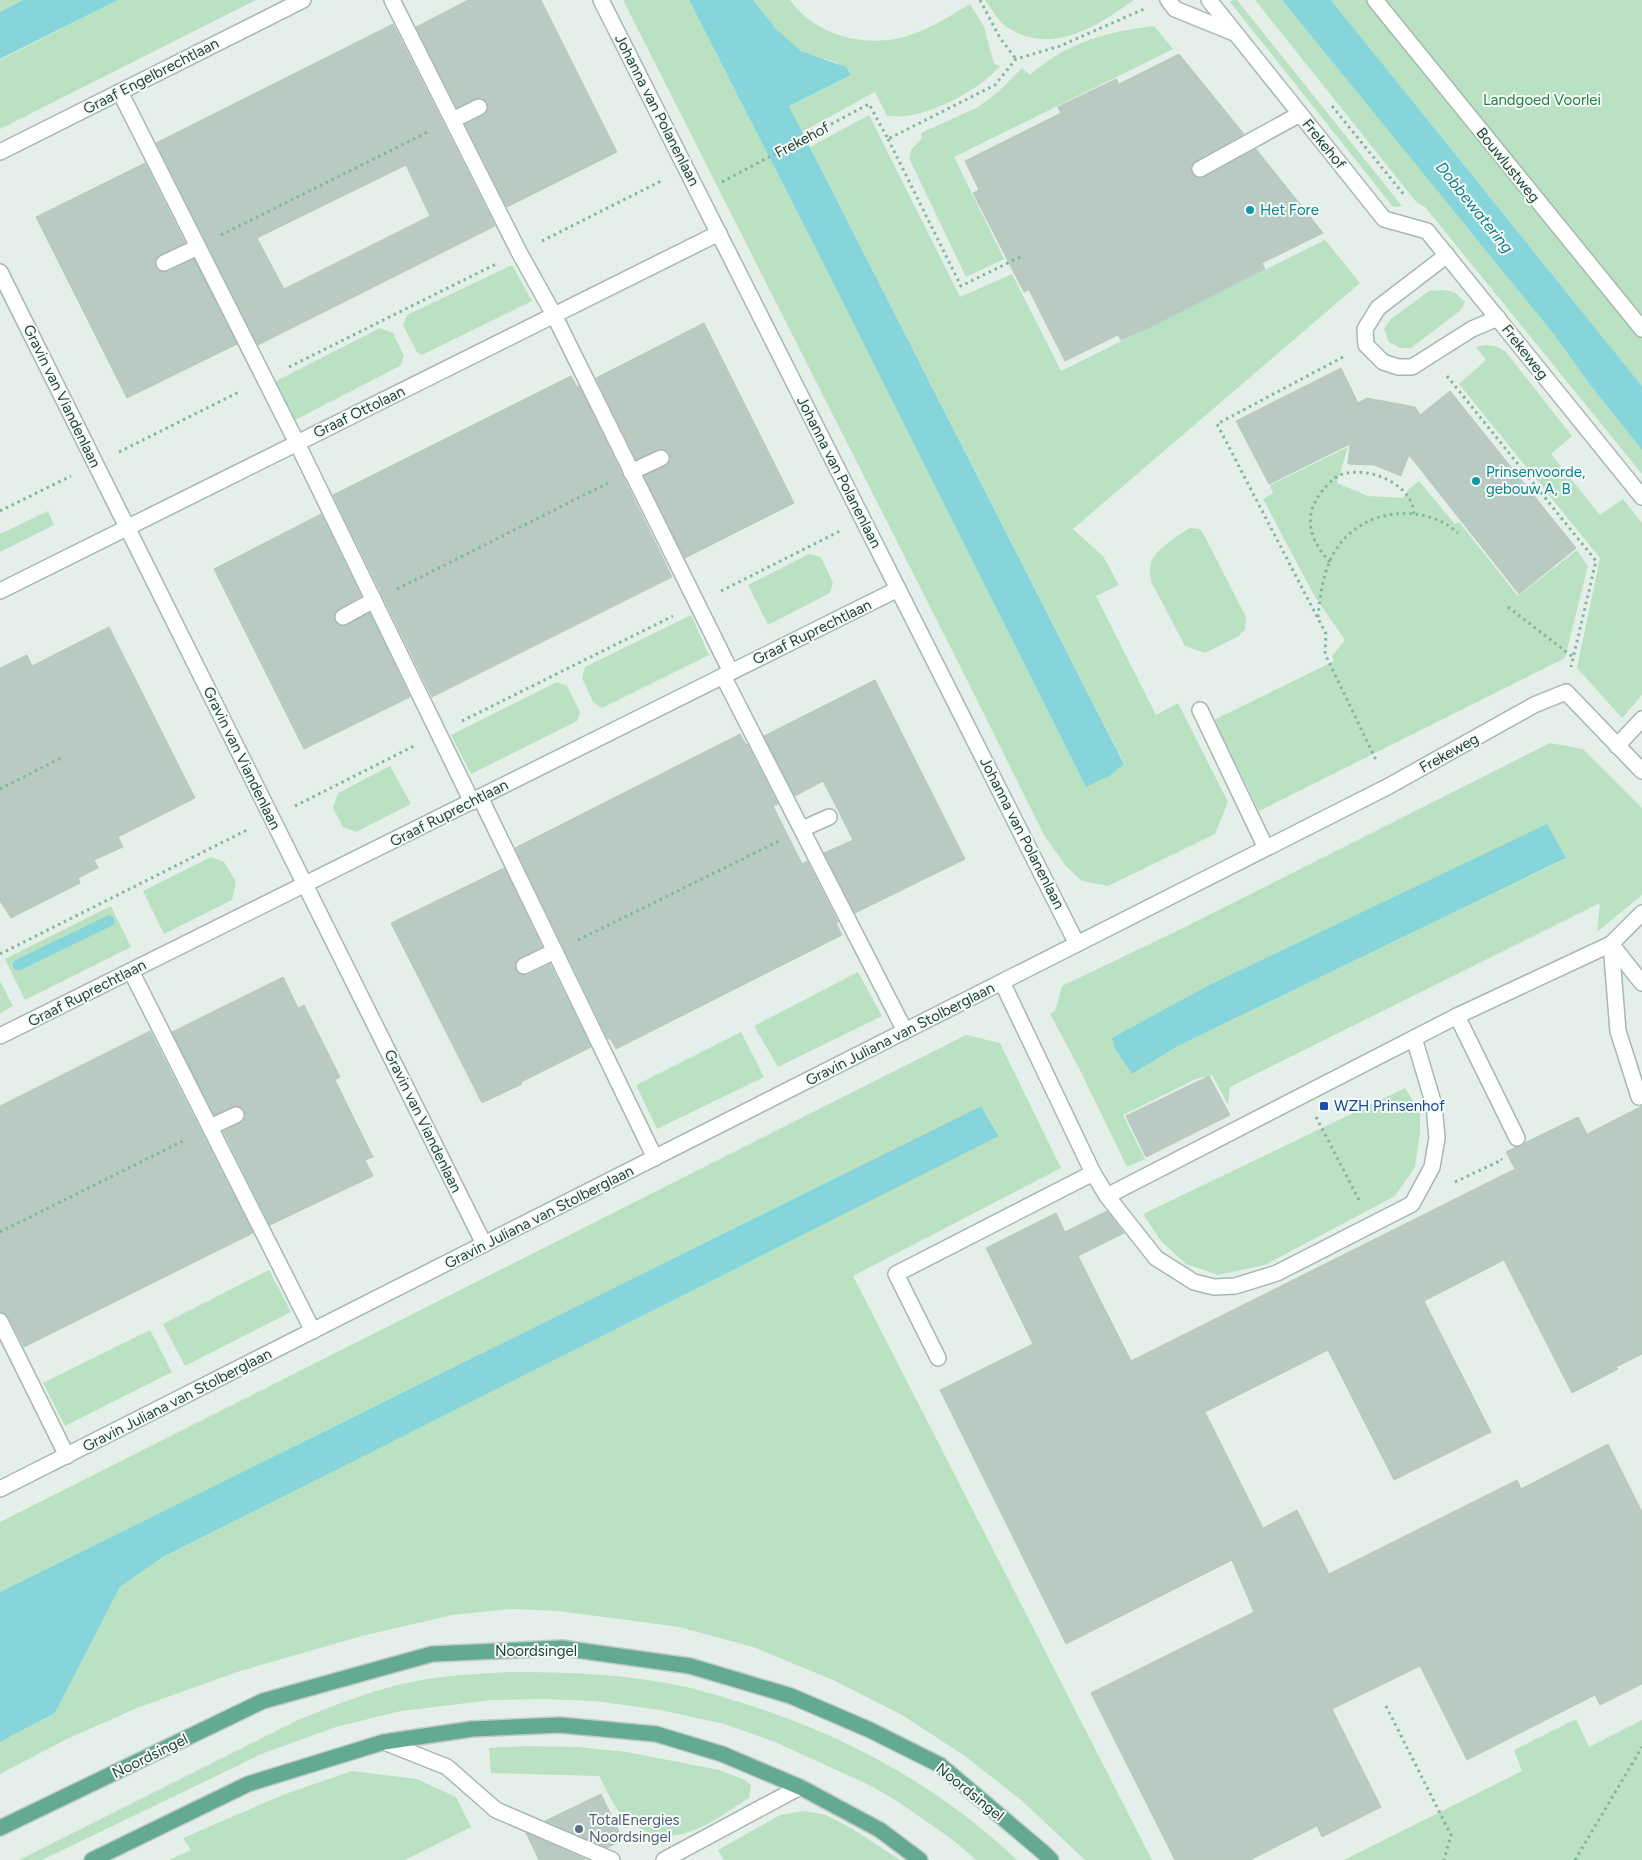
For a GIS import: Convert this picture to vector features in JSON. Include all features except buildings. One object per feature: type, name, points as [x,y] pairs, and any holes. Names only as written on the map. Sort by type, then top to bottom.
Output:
[{"type":"main road","name":"Noordsingel","points":[[0,1828],[263,1701],[432,1654],[562,1648],[690,1666],[800,1699],[870,1730],[940,1765],[1051,1860]]},
{"type":"main road","points":[[92,1860],[248,1784],[384,1742],[472,1729],[560,1725],[656,1734],[722,1754],[800,1787],[880,1830],[920,1860]]},
{"type":"street","name":"Graaf Engelbrechtlaan","points":[[0,152],[303,0]]},
{"type":"street","points":[[392,0],[519,252],[554,315],[802,829],[905,1031]]},
{"type":"street","name":"Johanna van Polanenlaan","points":[[601,0],[1077,944]]},
{"type":"street","name":"Frekehof","points":[[1168,0],[1175,9],[1235,34]]},
{"type":"street","name":"Frekehof","points":[[1209,0],[1384,219],[1427,231]]},
{"type":"street","name":"Bouwlustweg","points":[[1375,0],[1642,329]]},
{"type":"street","points":[[120,92],[374,600],[555,951],[655,1158]]},
{"type":"street","points":[[452,120],[479,107]]},
{"type":"street","points":[[1200,169],[1300,114]]},
{"type":"street","name":"Frekeweg","points":[[1427,231],[1642,497]]},
{"type":"street","name":"Graaf Ottolaan","points":[[0,591],[719,233]]},
{"type":"street","points":[[164,263],[198,247]]},
{"type":"street","points":[[1447,255],[1378,308],[1365,329],[1366,345],[1383,362],[1398,367],[1412,366],[1472,329],[1498,318]]},
{"type":"street","name":"Gravin van Viandenlaan","points":[[0,272],[484,1244]]},
{"type":"street","points":[[631,472],[661,458]]},
{"type":"street","name":"Graaf Ruprechtlaan","points":[[0,1036],[898,589]]},
{"type":"street","points":[[343,617],[374,600]]},
{"type":"street","points":[[1566,692],[1642,771]]},
{"type":"street","name":"Frekeweg","points":[[1077,944],[1389,786],[1534,705],[1566,692]]},
{"type":"street","points":[[1200,710],[1266,848]]},
{"type":"street","points":[[1617,746],[1642,719]]},
{"type":"street","points":[[802,829],[828,817]]},
{"type":"street","points":[[1107,1196],[1457,1016],[1611,944],[1642,913]]},
{"type":"street","name":"Gravin Juliana van Stolberglaan","points":[[0,1489],[1077,944]]},
{"type":"street","points":[[1611,944],[1642,983]]},
{"type":"street","points":[[1611,944],[1618,1031],[1639,1097]]},
{"type":"street","points":[[524,966],[555,951]]},
{"type":"street","points":[[131,971],[313,1331]]},
{"type":"street","points":[[1002,982],[1093,1173],[1107,1196],[1156,1258],[1194,1282],[1214,1287],[1235,1286],[1277,1273],[1412,1204],[1432,1167],[1437,1138],[1434,1105],[1414,1038]]},
{"type":"street","points":[[1457,1016],[1518,1138]]},
{"type":"street","points":[[210,1127],[236,1115]]},
{"type":"street","points":[[938,1358],[896,1274],[1093,1173]]},
{"type":"street","points":[[0,1321],[66,1456]]},
{"type":"street","points":[[384,1742],[447,1767],[496,1810],[612,1860]]},
{"type":"street","points":[[664,1860],[800,1787]]},
{"type":"path","points":[[980,0],[1000,38],[1016,59]]},
{"type":"path","points":[[888,139],[995,85],[1016,59],[1060,46],[1147,8]]},
{"type":"path","name":"Frekehof","points":[[699,194],[869,104],[961,286],[1020,257]]},
{"type":"path","points":[[198,247],[452,120]]},
{"type":"path","points":[[0,512],[686,168]]},
{"type":"path","points":[[1366,345],[1217,424],[1326,634],[1325,654],[1389,786]]},
{"type":"path","points":[[1431,356],[1596,561],[1566,692]]},
{"type":"path","points":[[1330,562],[1317,548],[1312,534],[1310,515],[1317,497],[1338,476],[1354,471],[1372,473],[1390,481],[1412,503],[1414,515]]},
{"type":"path","points":[[374,600],[631,472]]},
{"type":"path","points":[[1318,618],[1320,594],[1330,562],[1345,536],[1359,526],[1377,517],[1398,514],[1414,515],[1443,522],[1458,533]]},
{"type":"path","points":[[1508,607],[1573,658]]},
{"type":"path","points":[[0,789],[62,758]]},
{"type":"path","points":[[555,951],[802,829]]},
{"type":"path","points":[[1304,1094],[1372,1225]]},
{"type":"path","points":[[0,1232],[210,1127]]},
{"type":"path","points":[[1432,1167],[1443,1168],[1448,1172],[1453,1183],[1502,1160],[1497,1149],[1518,1138]]},
{"type":"path","points":[[1386,1706],[1451,1835],[1444,1860]]},
{"type":"path","points":[[1575,1860],[1642,1747]]},
{"type":"green space","points":[[0,0],[23,0],[0,12]]},
{"type":"green space","points":[[118,0],[256,0],[0,129],[0,60]]},
{"type":"green space","points":[[623,0],[689,0],[1086,787],[1124,763],[810,147],[869,115],[960,297],[1012,274],[1061,371],[1325,240],[1360,283],[1073,529],[1103,556],[1119,585],[1096,596],[1156,715],[1178,703],[1228,802],[1215,834],[1108,886],[1082,881],[1065,865],[1044,835]]},
{"type":"green space","points":[[753,0],[790,0],[812,22],[825,29],[854,39],[870,41],[900,38],[918,32],[970,4],[984,27],[994,64],[1000,66],[992,75],[970,91],[931,110],[906,116],[887,116],[875,92],[802,132],[789,106],[851,75],[835,62],[808,54],[797,48],[768,20]]},
{"type":"green space","points":[[985,0],[1134,0],[1104,20],[1072,35],[1055,39],[1038,39],[1021,35],[1004,25],[996,17]]},
{"type":"green space","points":[[1237,0],[1402,206],[1393,207],[1230,2]]},
{"type":"green space","points":[[1255,0],[1282,0],[1552,332],[1591,386],[1642,450],[1642,474],[1425,207],[1417,203]]},
{"type":"green space","name":"Landgoed Voorlei","points":[[1331,0],[1642,0],[1642,386]]},
{"type":"green space","points":[[1154,26],[1173,49],[954,157],[1004,259],[966,277],[909,158],[911,150],[922,138],[921,133],[978,107],[998,92],[1022,68],[1030,75],[1058,54],[1088,40],[1103,35]]},
{"type":"green space","points":[[512,265],[532,301],[422,355],[417,352],[403,325],[407,315]]},
{"type":"green space","points":[[1443,290],[1454,292],[1465,302],[1461,310],[1411,348],[1400,348],[1389,342],[1384,329],[1391,319],[1429,291]]},
{"type":"green space","points":[[380,328],[393,333],[404,356],[400,366],[293,421],[274,382]]},
{"type":"green space","points":[[1485,345],[1495,346],[1505,351],[1572,436],[1551,454],[1600,515],[1623,499],[1642,523],[1642,695],[1622,718],[1577,668],[1600,558],[1459,384],[1486,360],[1476,347]]},
{"type":"green space","points":[[1348,447],[1337,483],[1368,496],[1403,498],[1409,489],[1419,481],[1455,524],[1459,522],[1518,596],[1577,550],[1588,566],[1565,658],[1259,811],[1214,720],[1334,661],[1332,656],[1345,640],[1315,597],[1263,499],[1273,493],[1270,485]]},
{"type":"green space","points":[[48,511],[54,525],[0,552],[0,534]]},
{"type":"green space","points":[[1190,528],[1200,529],[1204,535],[1246,617],[1245,629],[1239,636],[1205,653],[1185,646],[1152,583],[1150,575],[1151,563],[1157,553]]},
{"type":"green space","points":[[809,554],[821,557],[833,583],[830,593],[768,625],[748,585]]},
{"type":"green space","points":[[691,615],[709,655],[602,708],[593,702],[582,678],[585,667]]},
{"type":"green space","points":[[557,682],[567,686],[580,712],[577,721],[471,774],[451,735]]},
{"type":"green space","points":[[1550,743],[1583,749],[1642,808],[1642,895],[1597,932],[1600,903],[1230,1087],[1228,1105],[1212,1075],[1196,1079],[1123,1115],[1145,1159],[1127,1167],[1079,1068],[1050,1014],[1055,1011],[1062,986],[1181,929]],"holes":[[[1547,825],[1565,859],[1178,1046],[1132,1074],[1115,1049],[1113,1038],[1209,985]]]},
{"type":"green space","points":[[390,766],[411,804],[356,832],[343,827],[333,808],[338,793]]},
{"type":"green space","points":[[211,857],[224,862],[236,882],[232,900],[164,934],[143,891]]},
{"type":"green space","points":[[111,906],[131,947],[25,1000],[5,959]]},
{"type":"green space","points":[[858,972],[882,1016],[778,1067],[754,1026]]},
{"type":"green space","points":[[0,981],[13,1006],[0,1013]]},
{"type":"green space","points":[[741,1032],[764,1077],[657,1129],[636,1085]]},
{"type":"green space","points":[[966,1035],[1000,1043],[1061,1168],[853,1276],[1152,1860],[1085,1860],[1021,1800],[965,1756],[902,1715],[833,1680],[753,1647],[679,1627],[559,1611],[511,1609],[452,1615],[362,1636],[237,1672],[137,1708],[67,1739],[0,1774],[0,1742],[55,1713],[120,1587],[163,1557],[999,1135],[981,1106],[0,1592],[0,1522]]},
{"type":"green space","points":[[1405,1088],[1420,1111],[1420,1132],[1415,1167],[1395,1196],[1265,1265],[1218,1275],[1186,1264],[1161,1241],[1143,1214]]},
{"type":"green space","points":[[269,1270],[291,1312],[185,1366],[163,1324]]},
{"type":"green space","points":[[150,1330],[172,1372],[65,1426],[43,1383]]},
{"type":"green space","points":[[509,1672],[596,1674],[661,1682],[699,1690],[806,1725],[881,1761],[917,1783],[952,1806],[1017,1860],[976,1860],[953,1840],[897,1801],[867,1784],[775,1742],[724,1724],[660,1710],[595,1701],[543,1699],[492,1700],[401,1711],[336,1727],[264,1753],[42,1860],[19,1860],[298,1720],[340,1703],[396,1685],[423,1680],[460,1675]]},
{"type":"green space","points":[[1576,1719],[1589,1747],[1642,1720],[1642,1860],[1344,1860],[1522,1771],[1514,1750]]},
{"type":"green space","points":[[523,1746],[578,1747],[627,1752],[719,1770],[745,1780],[751,1785],[749,1798],[698,1829],[670,1836],[656,1835],[641,1829],[622,1816],[599,1776],[491,1773],[489,1748]]},
{"type":"green space","points":[[352,1771],[417,1779],[456,1797],[471,1827],[405,1860],[169,1860],[191,1850],[183,1838],[285,1794]]},
{"type":"green space","points":[[804,1811],[826,1815],[851,1828],[900,1860],[724,1860],[718,1850],[780,1815]]},
{"type":"water","points":[[23,0],[118,0],[0,59],[0,12]]},
{"type":"water","points":[[689,0],[753,0],[776,29],[801,51],[846,67],[851,75],[789,106],[1124,764],[1111,775],[1086,787]]},
{"type":"water","name":"Dobbewatering","points":[[1282,0],[1331,0],[1642,386],[1642,450],[1591,386],[1552,332]]},
{"type":"water","points":[[1547,824],[1566,858],[1178,1046],[1132,1074],[1115,1049],[1112,1038],[1209,985]]},
{"type":"water","points":[[981,1106],[999,1136],[163,1557],[120,1587],[55,1713],[0,1742],[0,1592]]},
{"type":"waterway","points":[[18,965],[109,921]]},
{"type":"place","name":"Het Fore","points":[[1250,210]]},
{"type":"place","name":"Prinsenvoorde, gebouw A, B","points":[[1476,481]]},
{"type":"place","name":"WZH Prinsenhof","points":[[1324,1106]]},
{"type":"place","name":"TotalEnergies Noordsingel","points":[[579,1829]]}]
